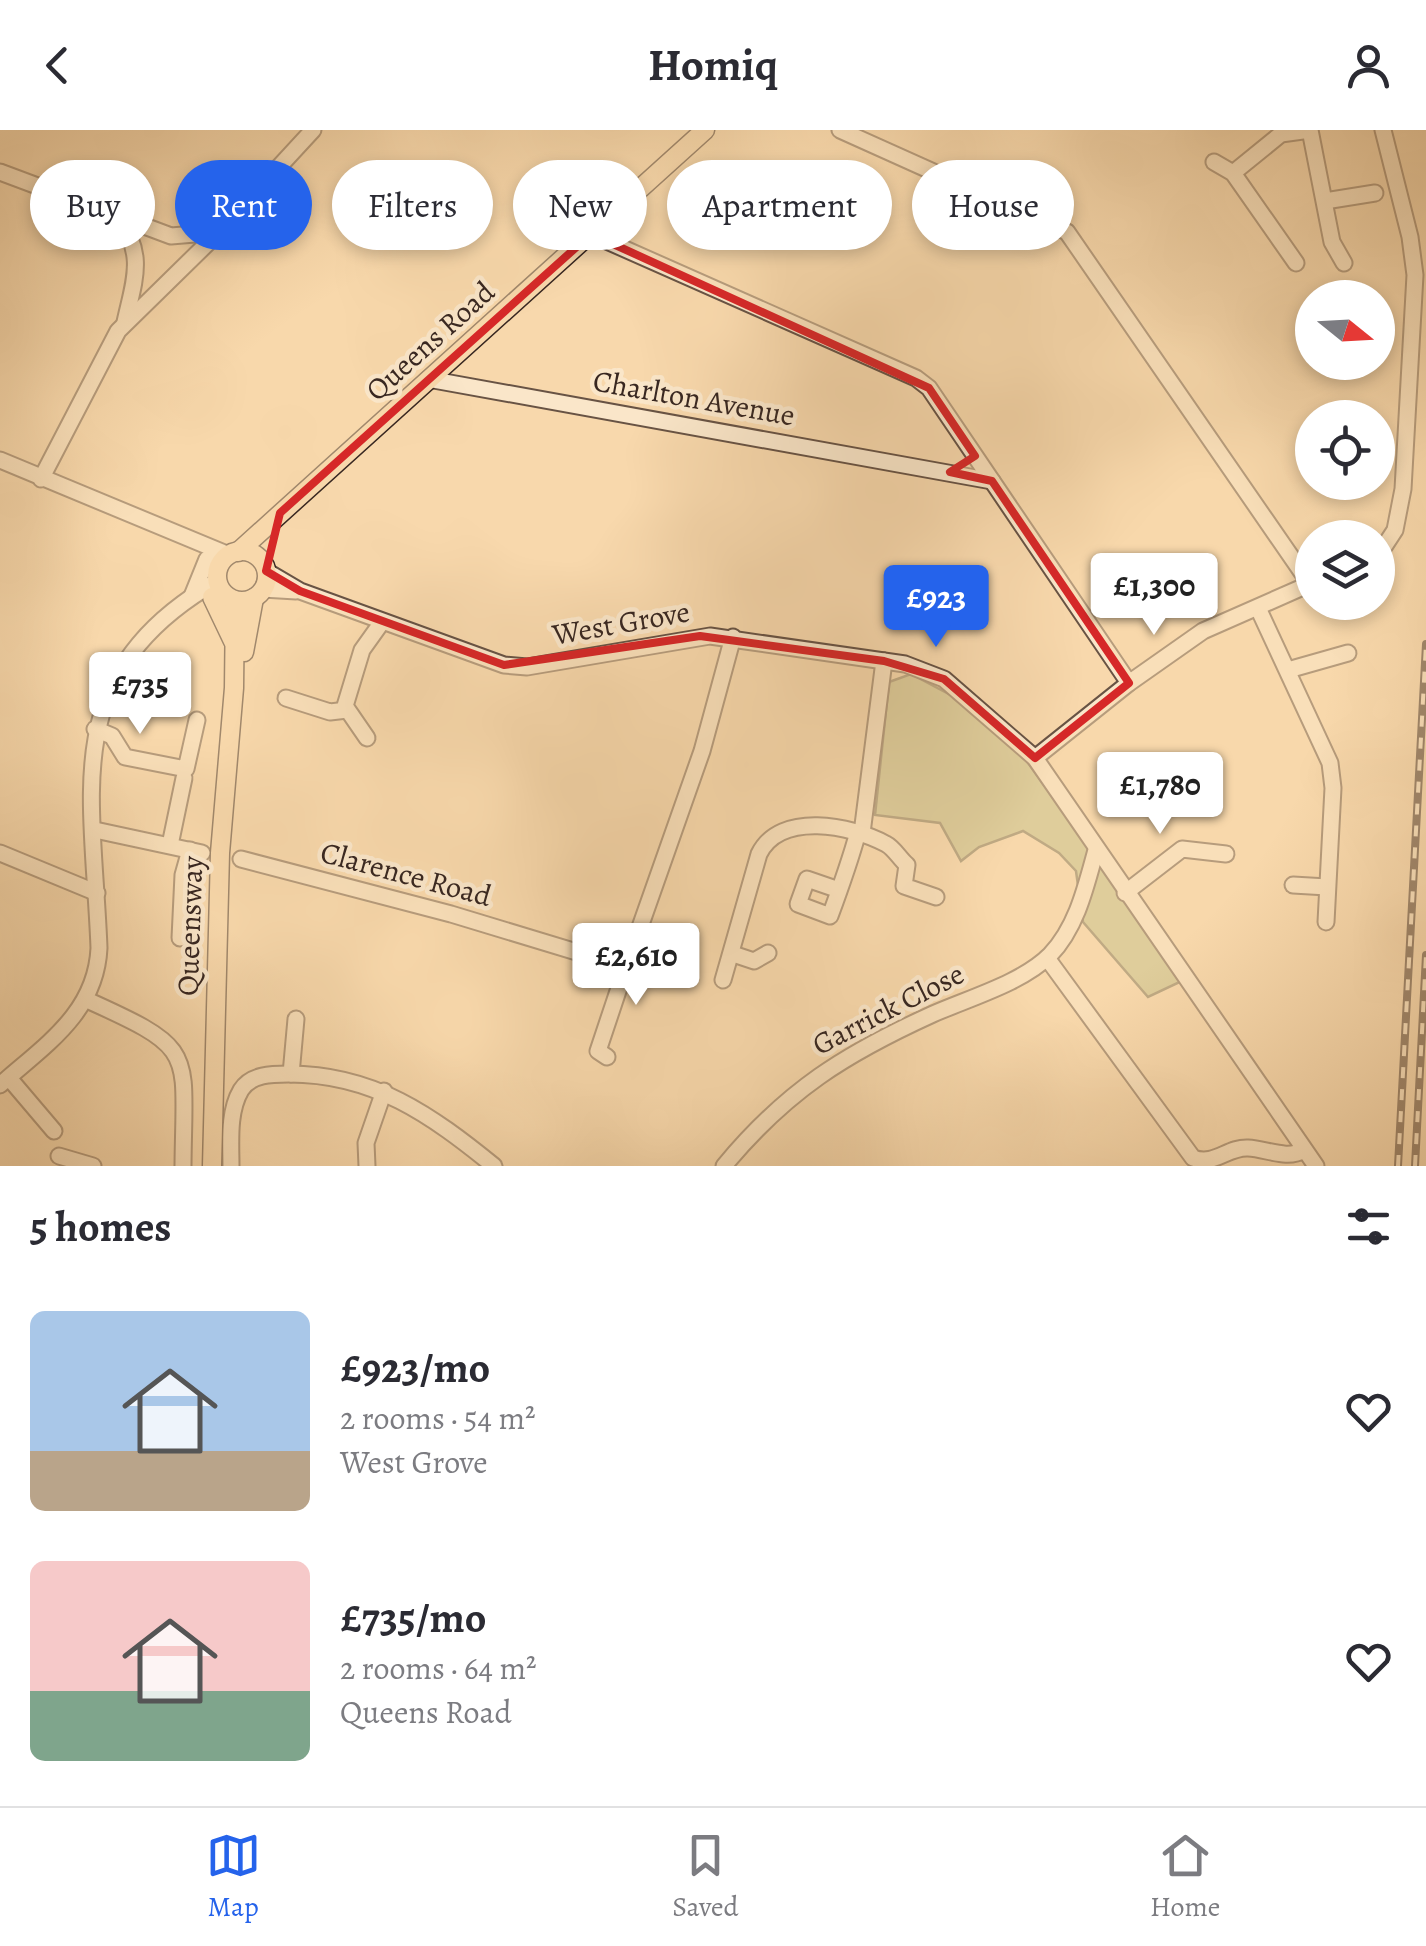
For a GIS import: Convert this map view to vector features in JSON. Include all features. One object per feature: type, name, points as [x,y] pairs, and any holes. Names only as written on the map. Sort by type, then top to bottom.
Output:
[{"type":"main road","name":"Queens Road","points":[[647,183],[706,130]]},
{"type":"main road","name":"Queens Road","points":[[235,577],[280,513],[573,250]]},
{"type":"main road","name":"Queensway","points":[[212,1166],[220,853],[234,688],[235,577]]},
{"type":"main road","name":"Queensway","points":[[234,688],[235,577]]},
{"type":"street","points":[[285,160],[312,130]]},
{"type":"street","points":[[840,130],[1067,232],[1295,561]]},
{"type":"street","points":[[1233,173],[1281,134],[1310,130],[1332,242],[1344,263]]},
{"type":"street","points":[[1383,130],[1410,237],[1415,274],[1403,489],[1395,531]]},
{"type":"street","points":[[1214,162],[1233,173],[1296,264]]},
{"type":"street","points":[[0,172],[30,184]]},
{"type":"street","points":[[1326,201],[1374,192]]},
{"type":"street","points":[[125,324],[138,275],[135,250]]},
{"type":"street","points":[[42,479],[101,359],[125,324],[201,250]]},
{"type":"street","points":[[627,250],[916,378],[929,388],[1129,682]]},
{"type":"street","name":"Charlton Avenue","points":[[428,379],[992,481]]},
{"type":"street","points":[[950,472],[975,456]]},
{"type":"street","name":"West Grove","points":[[0,460],[194,544],[235,577],[300,591],[516,667],[688,636],[733,637],[884,661],[918,668],[944,679],[1035,758],[1316,1166]]},
{"type":"street","points":[[54,1131],[2,1083],[72,1020],[87,1000],[98,963],[95,729],[124,661],[186,600],[235,577]]},
{"type":"street","points":[[186,600],[235,577]]},
{"type":"street","points":[[1035,758],[1129,682],[1204,632],[1295,591]]},
{"type":"street","points":[[1258,608],[1325,748],[1332,776],[1326,922]]},
{"type":"street","points":[[346,710],[362,650],[382,622]]},
{"type":"street","points":[[607,1057],[598,1051],[702,751],[733,637]]},
{"type":"street","points":[[1288,670],[1348,654]]},
{"type":"street","points":[[840,890],[860,833],[884,661]]},
{"type":"street","points":[[286,698],[330,712],[346,710]]},
{"type":"street","points":[[346,710],[367,738]]},
{"type":"street","points":[[170,846],[197,720]]},
{"type":"street","points":[[95,729],[112,736],[125,758],[185,774]]},
{"type":"street","points":[[723,980],[734,947],[735,926],[766,839],[796,827],[860,833],[892,847],[910,872],[904,886],[936,897]]},
{"type":"street","points":[[95,830],[196,852],[183,875],[180,938]]},
{"type":"street","points":[[1125,893],[1182,849],[1226,854]]},
{"type":"street","points":[[1096,850],[1084,898],[1047,958],[1193,1158],[1212,1162],[1236,1149],[1295,1155],[1304,1150]]},
{"type":"street","points":[[0,853],[98,892]]},
{"type":"street","name":"Clarence Road","points":[[241,858],[626,967]]},
{"type":"street","points":[[1293,885],[1327,888]]},
{"type":"street","points":[[734,947],[754,961],[766,958],[768,953]]},
{"type":"street","name":"Garrick Close","points":[[724,1166],[767,1116],[854,1050],[1047,958]]},
{"type":"street","points":[[87,1000],[152,1029],[178,1055],[184,1076],[182,1166]]},
{"type":"street","points":[[291,1074],[296,1019]]},
{"type":"street","points":[[231,1166],[233,1115],[244,1085],[256,1077],[291,1074],[360,1082],[384,1091],[427,1113],[494,1166]]},
{"type":"street","points":[[367,1166],[366,1143],[384,1091]]},
{"type":"street","points":[[59,1156],[93,1166]]},
{"type":"highlighted area","points":[[591,234],[929,388],[975,456],[950,472],[992,481],[1129,683],[1035,758],[944,679],[884,661],[700,636],[504,665],[300,591],[266,571],[280,513]]},
{"type":"shaded area","points":[[911,674],[960,700],[1026,760],[1184,980],[1148,997],[1083,922],[1076,871],[1059,853],[1023,831],[979,847],[961,861],[940,823],[875,815],[889,682]]},
{"type":"railway","points":[[1398,1166],[1426,644]]},
{"type":"railway","points":[[1415,1166],[1426,955]]}]
